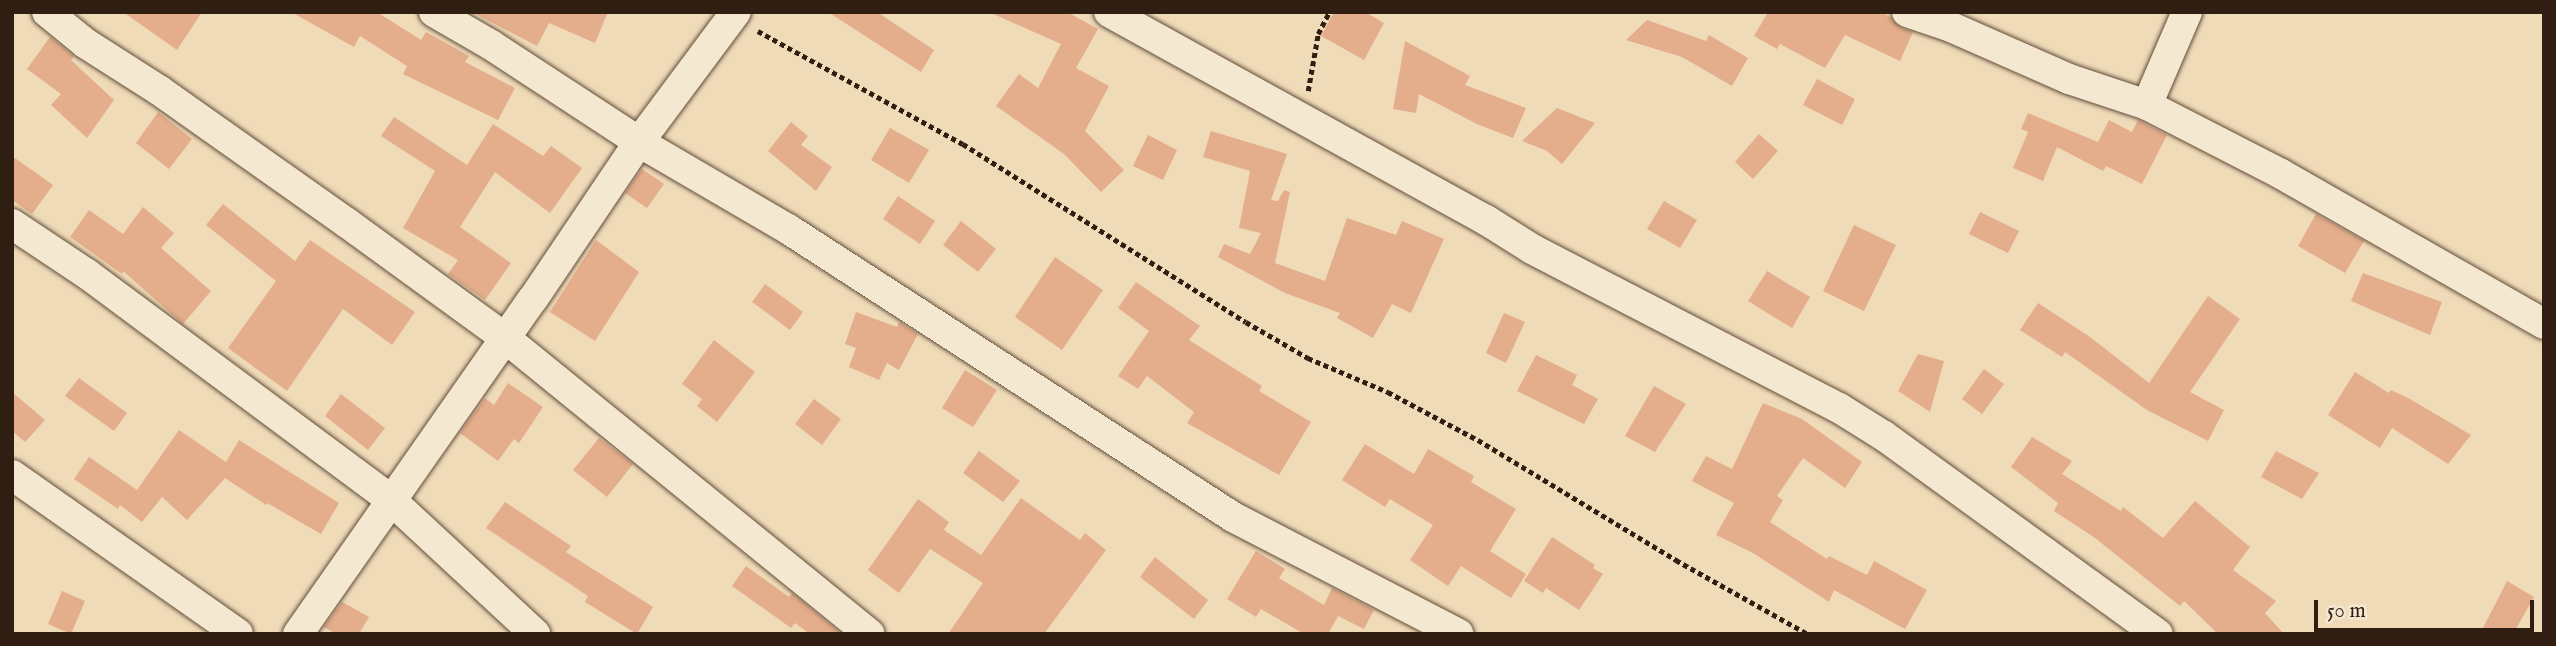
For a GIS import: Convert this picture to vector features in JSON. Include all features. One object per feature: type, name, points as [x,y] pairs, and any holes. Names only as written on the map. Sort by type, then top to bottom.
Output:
[{"type":"street","points":[[47,12],[85,43],[325,207],[504,337],[870,634]]},
{"type":"street","points":[[433,12],[491,45],[639,142],[788,229],[1233,517],[1459,634]]},
{"type":"street","points":[[1109,12],[1486,220],[1532,249],[1839,408],[1884,436],[2158,634]]},
{"type":"street","points":[[1907,12],[1951,27],[2068,79],[2147,105],[2281,174],[2544,324]]},
{"type":"street","points":[[2147,105],[2187,12]]},
{"type":"street","points":[[298,634],[639,142],[735,14]]},
{"type":"street","points":[[12,224],[88,274],[391,500],[536,634]]},
{"type":"street","points":[[12,475],[238,634]]},
{"type":"path","points":[[1303,119],[1318,34],[1329,12]]},
{"type":"path","points":[[735,14],[963,144],[1308,358],[1388,392],[1478,440],[1676,560],[1808,634]]},
{"type":"building","points":[[123,12],[202,12],[177,50]]},
{"type":"building","points":[[291,12],[377,12],[421,40],[426,32],[469,56],[465,62],[515,88],[498,120],[403,74],[407,66],[360,36],[354,47]]},
{"type":"building","points":[[472,12],[608,12],[595,43],[549,23],[537,46]]},
{"type":"building","points":[[828,12],[877,12],[934,50],[921,72]]},
{"type":"building","points":[[989,12],[1067,12],[1098,29],[1076,68],[1109,86],[1085,131],[1124,170],[1101,192],[1064,154],[996,106],[1019,74],[1038,88],[1061,44]]},
{"type":"building","points":[[1334,12],[1365,12],[1384,23],[1364,60],[1321,36]]},
{"type":"building","points":[[1768,12],[1881,12],[1901,28],[1913,32],[1900,61],[1845,35],[1825,68],[1780,44],[1777,49],[1754,36]]},
{"type":"building","points":[[1647,20],[1706,41],[1709,35],[1748,58],[1732,86],[1682,57],[1626,40]]},
{"type":"building","points":[[50,37],[74,56],[71,60],[114,100],[87,138],[51,105],[61,94],[27,69]]},
{"type":"building","points":[[1405,41],[1470,76],[1465,85],[1526,108],[1513,138],[1477,124],[1419,94],[1416,113],[1393,109]]},
{"type":"building","points":[[1817,79],[1855,99],[1842,125],[1803,105]]},
{"type":"building","points":[[1557,108],[1595,123],[1562,164],[1547,151],[1522,141]]},
{"type":"building","points":[[158,112],[192,139],[169,169],[136,143]]},
{"type":"building","points":[[2028,113],[2098,142],[2109,120],[2132,132],[2138,120],[2167,135],[2142,184],[2106,166],[2103,171],[2057,147],[2043,181],[2013,168],[2028,132],[2021,129]]},
{"type":"building","points":[[394,117],[467,165],[493,124],[543,156],[551,146],[582,168],[550,213],[495,172],[460,227],[511,263],[485,300],[448,274],[458,260],[403,228],[435,171],[381,136]]},
{"type":"building","points":[[791,122],[808,136],[801,145],[832,167],[816,191],[768,151]]},
{"type":"building","points":[[890,128],[929,150],[909,183],[871,160]]},
{"type":"building","points":[[1211,131],[1287,154],[1271,200],[1278,201],[1284,190],[1290,192],[1275,263],[1325,281],[1347,218],[1396,235],[1402,221],[1444,239],[1411,313],[1392,304],[1373,338],[1337,318],[1340,313],[1285,293],[1218,257],[1224,244],[1250,254],[1261,233],[1239,228],[1250,171],[1203,157]]},
{"type":"building","points":[[1759,134],[1778,151],[1753,179],[1735,162]]},
{"type":"building","points":[[1148,135],[1177,150],[1163,180],[1133,166]]},
{"type":"building","points":[[12,156],[53,185],[32,214],[12,200]]},
{"type":"building","points":[[642,169],[664,184],[647,208],[625,193]]},
{"type":"building","points":[[898,196],[935,221],[920,244],[883,219]]},
{"type":"building","points":[[1664,201],[1697,220],[1680,248],[1647,229]]},
{"type":"building","points":[[223,204],[295,261],[310,240],[415,312],[392,345],[343,309],[287,391],[228,348],[276,281],[206,225]]},
{"type":"building","points":[[143,207],[174,233],[161,248],[211,291],[183,324],[123,271],[122,274],[70,237],[89,210],[123,234]]},
{"type":"building","points":[[1980,212],[2019,231],[2008,253],[1969,234]]},
{"type":"building","points":[[2316,214],[2364,241],[2345,273],[2298,246]]},
{"type":"building","points":[[961,221],[996,249],[978,272],[943,245]]},
{"type":"building","points":[[1854,225],[1896,245],[1864,311],[1823,291]]},
{"type":"building","points":[[596,240],[639,272],[595,341],[550,312]]},
{"type":"building","points":[[1055,257],[1103,290],[1062,350],[1015,317]]},
{"type":"building","points":[[1767,271],[1810,297],[1792,328],[1748,301]]},
{"type":"building","points":[[2363,273],[2442,302],[2430,335],[2351,301]]},
{"type":"building","points":[[1136,282],[1200,326],[1189,340],[1262,386],[1259,391],[1311,422],[1279,475],[1187,423],[1194,412],[1147,376],[1138,389],[1118,376],[1149,331],[1118,308]]},
{"type":"building","points":[[765,284],[803,312],[790,330],[752,302]]},
{"type":"building","points":[[2208,296],[2240,319],[2190,392],[2224,410],[2208,441],[2147,410],[2065,352],[2062,357],[2020,330],[2038,303],[2090,337],[2149,383]]},
{"type":"building","points":[[856,312],[897,327],[899,322],[918,334],[899,370],[887,363],[879,380],[849,367],[856,348],[845,344]]},
{"type":"building","points":[[1504,313],[1525,322],[1506,363],[1486,353]]},
{"type":"building","points":[[714,340],[755,372],[717,422],[697,406],[702,399],[682,384]]},
{"type":"building","points":[[1918,354],[1944,361],[1930,412],[1898,391]]},
{"type":"building","points":[[1536,355],[1577,375],[1572,385],[1598,399],[1584,424],[1517,391]]},
{"type":"building","points":[[1984,369],[2004,384],[1982,414],[1962,399]]},
{"type":"building","points":[[965,370],[997,390],[973,427],[942,408]]},
{"type":"building","points":[[2355,372],[2389,393],[2391,390],[2410,399],[2471,435],[2448,464],[2392,428],[2380,448],[2328,415]]},
{"type":"building","points":[[79,378],[127,413],[114,431],[65,396]]},
{"type":"building","points":[[508,383],[543,407],[519,443],[514,439],[498,461],[460,433],[485,398],[494,405]]},
{"type":"building","points":[[1654,386],[1686,404],[1655,452],[1625,436]]},
{"type":"building","points":[[12,392],[45,420],[25,442],[12,431]]},
{"type":"building","points":[[341,394],[385,428],[368,450],[325,416]]},
{"type":"building","points":[[814,399],[841,419],[822,445],[795,424]]},
{"type":"building","points":[[1763,403],[1802,419],[1862,462],[1845,488],[1803,458],[1777,496],[1783,500],[1770,522],[1827,559],[1829,556],[1867,575],[1874,561],[1927,590],[1905,629],[1834,590],[1829,602],[1753,553],[1716,535],[1734,503],[1692,481],[1706,456],[1732,469]]},
{"type":"building","points":[[179,430],[226,462],[239,440],[339,503],[321,534],[267,503],[266,505],[225,478],[187,520],[162,497],[142,522],[120,505],[118,509],[74,479],[89,457],[137,490]]},
{"type":"building","points":[[2032,437],[2072,461],[2062,474],[2121,511],[2123,507],[2163,538],[2195,501],[2250,547],[2233,570],[2276,601],[2265,613],[2284,634],[2218,634],[2184,601],[2180,606],[2095,538],[2054,511],[2058,503],[2011,467]]},
{"type":"building","points":[[599,438],[633,464],[607,497],[573,470]]},
{"type":"building","points":[[1365,444],[1414,474],[1428,449],[1474,476],[1471,482],[1516,509],[1490,551],[1526,574],[1511,598],[1461,566],[1448,586],[1410,560],[1433,525],[1390,499],[1385,507],[1342,480]]},
{"type":"building","points":[[979,451],[1020,481],[1003,502],[963,473]]},
{"type":"building","points":[[2276,451],[2319,473],[2302,499],[2261,477]]},
{"type":"building","points":[[1021,498],[1080,540],[1085,533],[1106,550],[1044,634],[948,634],[983,583],[930,549],[899,593],[868,570],[918,499],[949,522],[944,530],[981,555]]},
{"type":"building","points":[[505,502],[571,546],[566,552],[653,607],[637,634],[585,602],[588,596],[486,528]]},
{"type":"building","points":[[1552,537],[1595,565],[1593,568],[1603,574],[1579,610],[1546,588],[1543,593],[1524,581]]},
{"type":"building","points":[[1256,551],[1285,569],[1279,578],[1324,605],[1332,588],[1374,610],[1364,629],[1338,616],[1328,634],[1304,634],[1261,609],[1256,617],[1227,599]]},
{"type":"building","points":[[1155,557],[1208,600],[1194,619],[1140,577]]},
{"type":"building","points":[[746,566],[789,597],[792,593],[842,634],[810,634],[795,623],[791,628],[732,586]]},
{"type":"building","points":[[2507,581],[2534,597],[2513,634],[2480,634]]},
{"type":"building","points":[[62,591],[85,601],[71,634],[48,624]]},
{"type":"building","points":[[342,602],[369,617],[359,634],[336,634],[324,627]]}]
